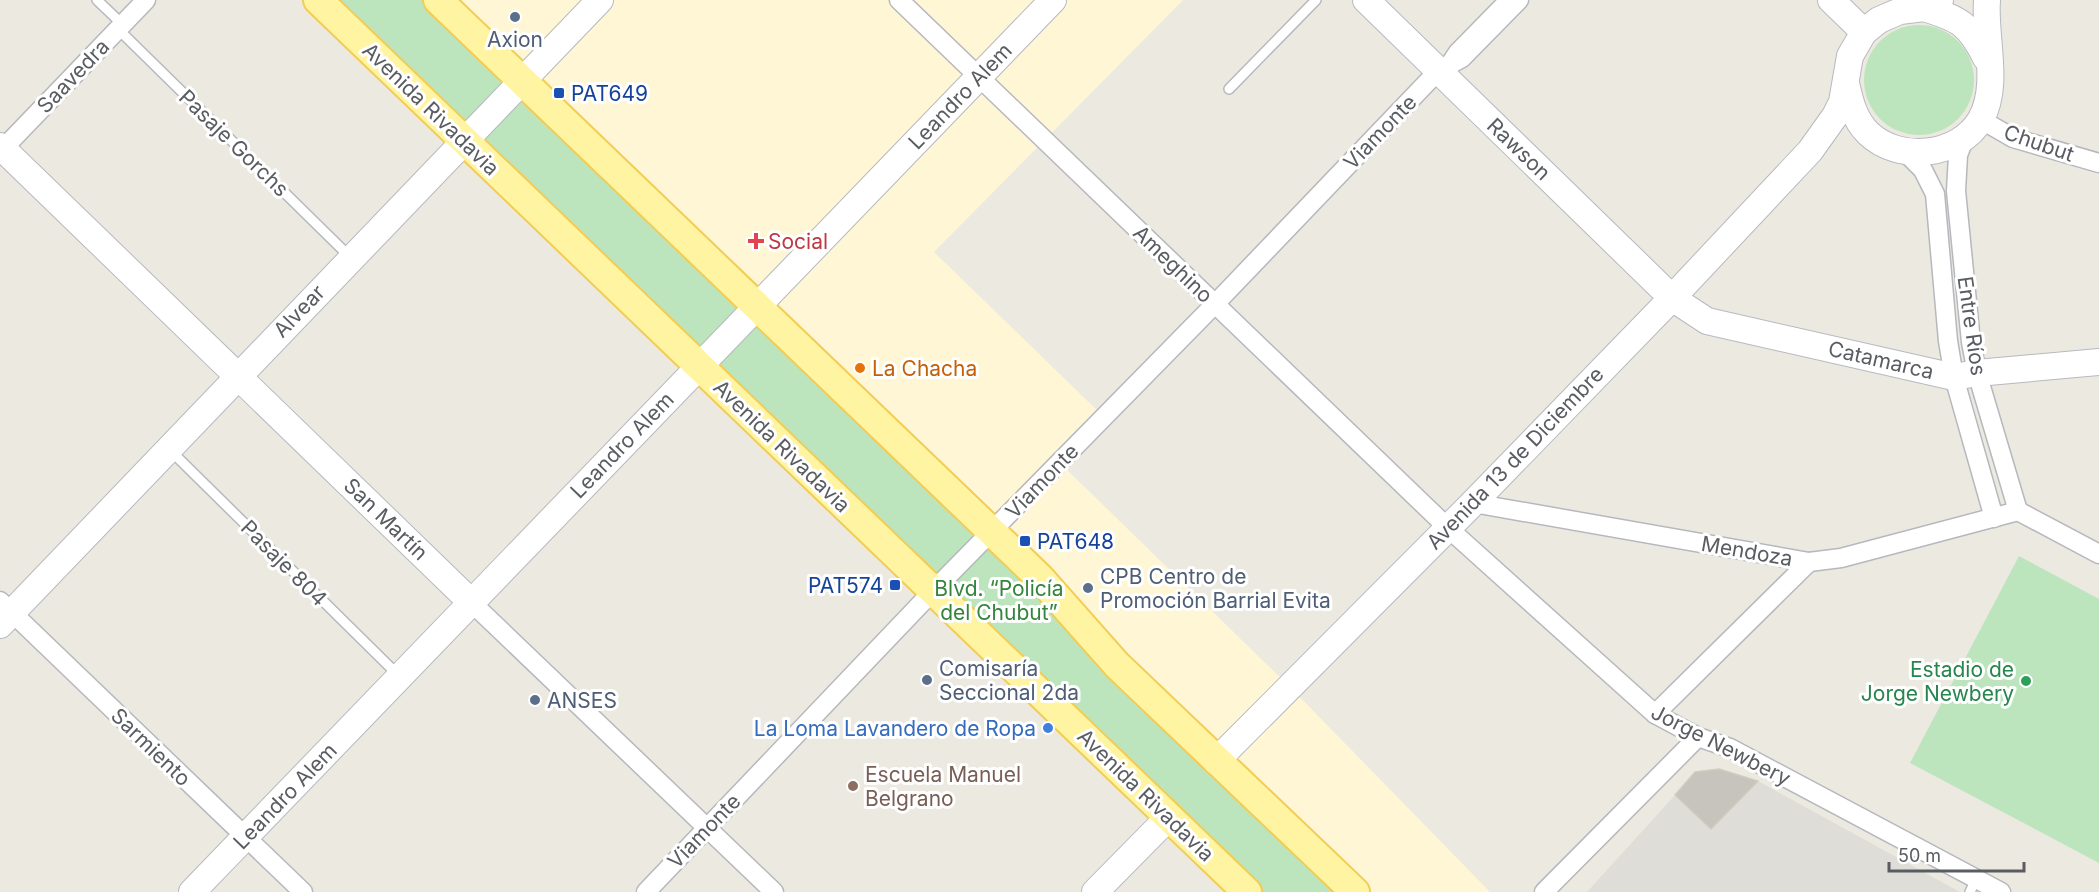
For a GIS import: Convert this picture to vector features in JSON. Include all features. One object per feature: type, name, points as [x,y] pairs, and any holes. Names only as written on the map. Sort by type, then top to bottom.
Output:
[{"type":"main road","name":"Avenida Rivadavia","points":[[318,0],[1246,892]]},
{"type":"main road","points":[[438,0],[1040,578],[1117,665],[1354,892]]},
{"type":"main road","name":"Alvear","points":[[4,613],[169,449],[600,0]]},
{"type":"main road","name":"Leandro Alem","points":[[192,892],[1053,0]]},
{"type":"main road","name":"Rawson","points":[[1366,0],[1672,298]]},
{"type":"main road","points":[[1831,0],[1864,32]]},
{"type":"main road","points":[[1846,82],[1852,109],[1867,132],[1885,145],[1905,152],[1936,151],[1972,128],[1990,92],[1985,19],[1987,0]]},
{"type":"main road","points":[[1810,152],[1842,102],[1850,56],[1864,32],[1879,21],[1900,11],[1932,4],[1954,17],[1976,37],[1989,63]]},
{"type":"main road","points":[[1810,152],[1843,134],[1867,132]]},
{"type":"main road","name":"San Martín","points":[[1,148],[471,602]]},
{"type":"main road","name":"Avenida 13 de Diciembre","points":[[1216,761],[1473,503],[1810,152]]},
{"type":"main road","name":"Catamarca","points":[[1672,298],[1707,321],[1965,375],[2099,362]]},
{"type":"main road","points":[[1095,892],[1168,817]]},
{"type":"street","name":"Saavedra","points":[[1,148],[146,0]]},
{"type":"street","name":"Ameghino","points":[[899,0],[1448,528]]},
{"type":"street","name":"Viamonte","points":[[646,892],[933,591],[1215,304],[1438,71],[1462,58],[1519,0]]},
{"type":"street","name":"Chubut","points":[[1972,128],[2099,163]]},
{"type":"street","name":"Entre Ríos","points":[[1972,128],[1958,155],[1956,191],[1971,342],[1965,375],[1994,518]]},
{"type":"street","name":"Entre Ríos","points":[[1905,152],[1923,170],[1935,194],[1948,341],[1965,375],[2018,511]]},
{"type":"street","name":"Mendoza","points":[[1473,503],[1809,562],[1841,558],[2018,511]]},
{"type":"street","points":[[2018,511],[2099,554]]},
{"type":"street","name":"Jorge Newbery","points":[[1448,528],[1655,714],[1698,737],[1730,748],[1973,886],[2001,892]]},
{"type":"street","points":[[1655,714],[1809,562]]},
{"type":"street","name":"San Martín","points":[[471,602],[774,892]]},
{"type":"street","name":"Sarmiento","points":[[4,613],[303,892]]},
{"type":"street","points":[[1544,892],[1698,737]]},
{"type":"lane","name":"Pasaje Gorchs","points":[[97,0],[120,27],[351,258]]},
{"type":"lane","points":[[1229,89],[1316,0]]},
{"type":"lane","name":"Viamonte","points":[[1438,71],[1454,50],[1503,0]]},
{"type":"lane","name":"Pasaje 804","points":[[169,449],[400,676]]},
{"type":"shaded area","points":[[438,0],[1183,0],[934,252],[1104,417],[1060,463],[1290,687],[1490,892],[1355,892]]},
{"type":"shaded area","points":[[1758,781],[1960,892],[1587,892],[1675,795],[1711,829]]},
{"type":"green space","name":"Blvd. “Policía del Chubut”","points":[[318,0],[438,0],[1355,892],[1247,892]]},
{"type":"green space","points":[[1919,25],[1940,29],[1958,41],[1970,59],[1974,80],[1970,101],[1958,119],[1940,131],[1919,135],[1898,131],[1880,119],[1868,101],[1864,80],[1868,59],[1880,41],[1898,29]]},
{"type":"green space","name":"Estadio de Jorge Newbery","points":[[2019,556],[2099,599],[2099,863],[1910,763]]},
{"type":"building","points":[[1719,769],[1758,781],[1711,829],[1675,795],[1695,772]]},
{"type":"place","name":"Axion","points":[[515,17]]},
{"type":"place","name":"PAT649","points":[[559,93]]},
{"type":"place","name":"Social","points":[[756,241]]},
{"type":"place","name":"La Chacha","points":[[860,368]]},
{"type":"place","name":"PAT648","points":[[1025,541]]},
{"type":"place","name":"PAT574","points":[[895,585]]},
{"type":"place","name":"CPB Centro de Promoción Barrial Evita","points":[[1088,588]]},
{"type":"place","name":"Comisaría Seccional 2da","points":[[927,680]]},
{"type":"place","name":"Estadio de Jorge Newbery","points":[[2026,681]]},
{"type":"place","name":"ANSES","points":[[535,700]]},
{"type":"place","name":"La Loma Lavandero de Ropa","points":[[1048,728]]},
{"type":"place","name":"Escuela Manuel Belgrano","points":[[853,786]]}]
